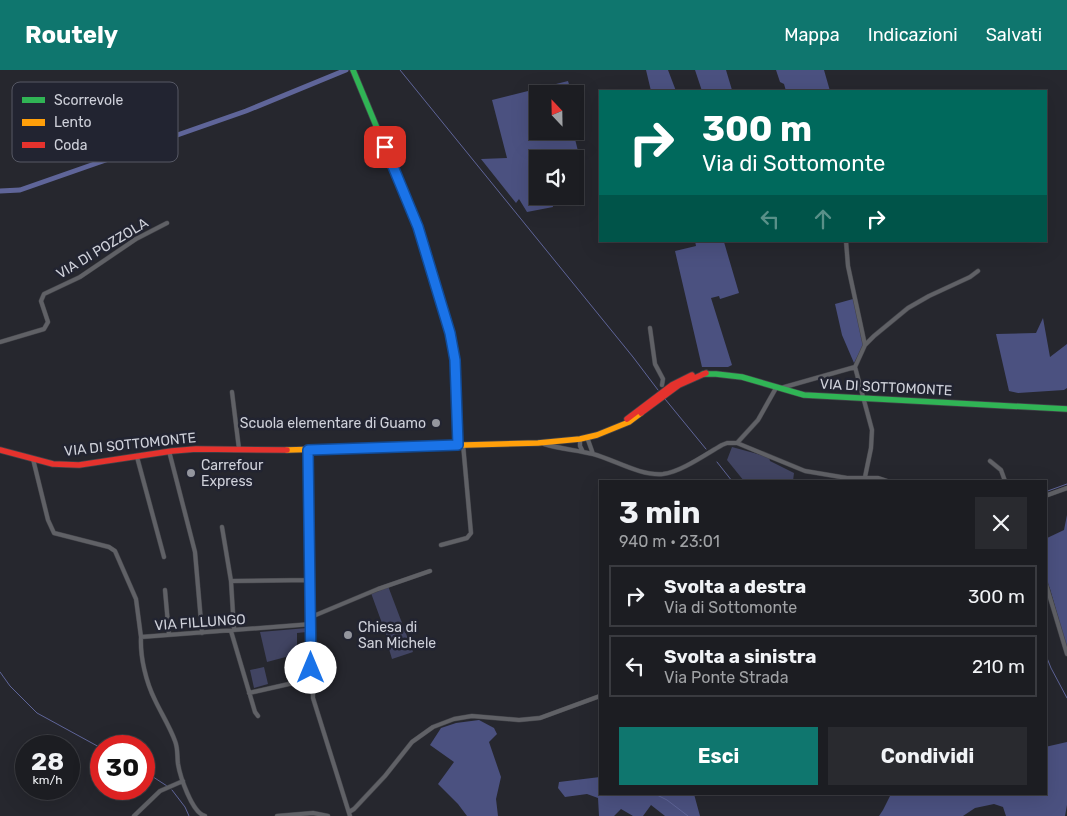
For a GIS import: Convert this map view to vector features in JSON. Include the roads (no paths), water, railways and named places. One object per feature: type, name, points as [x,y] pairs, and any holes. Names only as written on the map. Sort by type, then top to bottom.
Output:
[{"type":"main road","points":[[354,71],[418,227],[450,333],[455,360],[460,445]]},
{"type":"main road","name":"VIA DI SOTTOMONTE","points":[[0,450],[32,460],[79,465],[196,449],[308,450],[539,443],[580,439],[588,438],[629,422],[679,386],[706,373]]},
{"type":"main road","name":"VIA DI SOTTOMONTE","points":[[622,424],[661,388],[696,374],[706,373],[737,375],[804,395],[1067,409]]},
{"type":"street","name":"VIA DI POZZOLA","points":[[0,342],[44,329],[48,322],[41,300],[44,294],[80,277],[136,239],[167,223]]},
{"type":"street","points":[[846,242],[848,266],[865,345]]},
{"type":"street","points":[[866,477],[872,438],[864,398],[855,367],[865,345],[908,308],[970,277],[978,271]]},
{"type":"street","points":[[650,328],[655,364],[663,379],[661,388]]},
{"type":"street","points":[[737,443],[758,420],[777,388],[855,367]]},
{"type":"street","points":[[232,392],[239,449]]},
{"type":"street","points":[[588,438],[594,454]]},
{"type":"street","points":[[580,439],[580,446],[583,452]]},
{"type":"street","points":[[539,443],[594,454],[647,472],[662,474],[691,462],[722,445],[737,443],[805,471],[847,479],[866,477],[883,480]]},
{"type":"street","points":[[441,545],[467,538],[471,533],[460,445]]},
{"type":"street","points":[[308,450],[312,624],[311,679],[315,710],[350,814]]},
{"type":"street","points":[[169,452],[195,552],[202,633]]},
{"type":"street","points":[[137,456],[164,557]]},
{"type":"street","name":"VIA FILLUNGO","points":[[32,460],[48,520],[54,533],[109,546],[115,551],[136,600],[141,637],[312,624]]},
{"type":"street","points":[[990,462],[1001,470],[1005,480]]},
{"type":"street","points":[[1047,495],[1067,488]]},
{"type":"street","points":[[222,526],[231,582],[233,631],[249,693],[258,716]]},
{"type":"street","points":[[311,616],[378,589],[430,571]]},
{"type":"street","points":[[231,582],[310,580]]},
{"type":"street","points":[[1047,588],[1067,654]]},
{"type":"street","points":[[166,590],[169,635]]},
{"type":"street","points":[[141,637],[150,687],[175,741],[178,765],[183,781],[196,809],[205,816]]},
{"type":"street","points":[[249,693],[311,679]]},
{"type":"street","points":[[350,814],[412,742],[433,727],[454,719],[472,716],[519,720],[540,718],[599,696]]},
{"type":"street","points":[[134,816],[160,791],[183,781]]},
{"type":"street","points":[[277,816],[313,813],[328,816]]},
{"type":"waterway","points":[[178,135],[246,111],[346,70]]},
{"type":"waterway","points":[[400,70],[658,390]]},
{"type":"waterway","points":[[0,191],[20,190],[100,162]]},
{"type":"waterway","points":[[665,399],[706,449]]},
{"type":"waterway","points":[[717,462],[731,480]]},
{"type":"waterway","points":[[1047,491],[1067,484]]},
{"type":"waterway","points":[[1047,658],[1067,698]]},
{"type":"waterway","points":[[0,672],[10,686],[37,713],[90,742]]},
{"type":"waterway","points":[[155,778],[167,786]]},
{"type":"waterway","points":[[172,790],[185,807],[189,816]]},
{"type":"waterway","points":[[657,795],[688,816]]},
{"type":"place","name":"Scuola elementare di Guamo","points":[[436,423]]},
{"type":"place","name":"Carrefour Express","points":[[191,473]]},
{"type":"place","name":"Chiesa di San Michele","points":[[348,635]]}]
